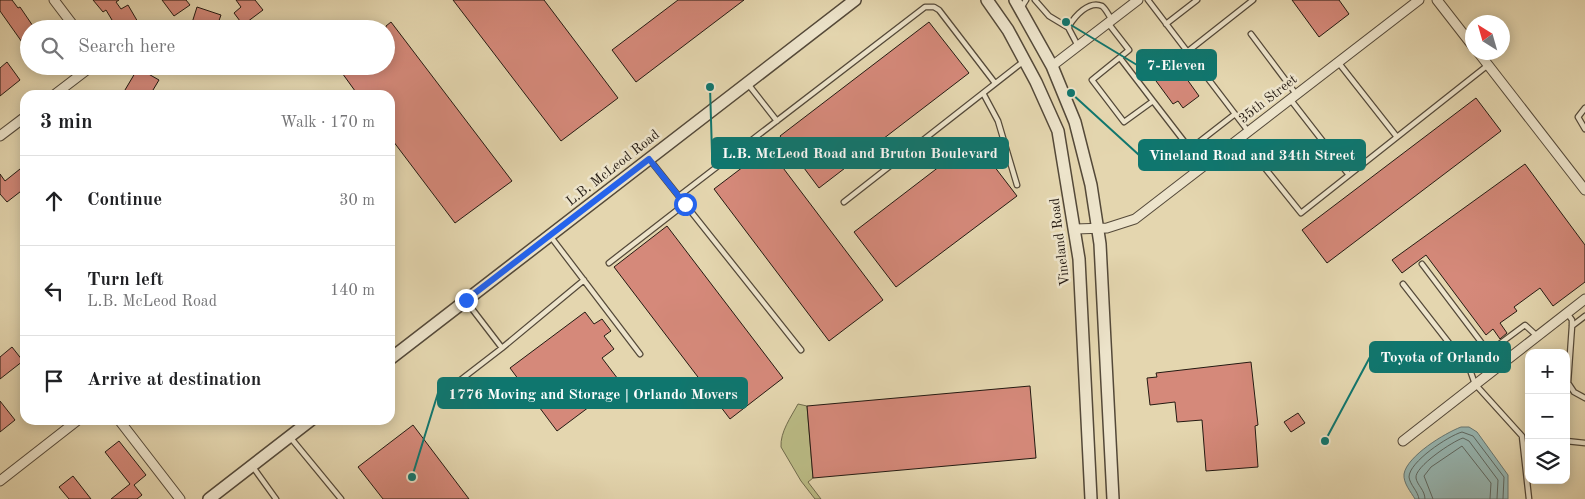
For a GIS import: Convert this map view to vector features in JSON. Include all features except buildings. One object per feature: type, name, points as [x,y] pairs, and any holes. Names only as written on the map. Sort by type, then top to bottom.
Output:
[{"type":"street","points":[[54,0],[69,20]]},
{"type":"street","name":"L.B. McLeod Road","points":[[395,356],[855,0]]},
{"type":"street","name":"Vineland Road","points":[[987,0],[1008,30],[1025,60],[1058,132],[1079,259],[1091,499]]},
{"type":"street","points":[[1052,66],[1138,0]]},
{"type":"street","name":"35th Street","points":[[1075,229],[1118,226],[1134,219],[1419,0]]},
{"type":"street","points":[[1438,0],[1465,36]]},
{"type":"street","points":[[1020,3],[1052,66],[1076,122],[1091,185],[1097,228],[1113,499]]},
{"type":"street","points":[[1484,60],[1585,190]]},
{"type":"street","points":[[61,90],[80,75]]},
{"type":"street","points":[[0,136],[20,121]]},
{"type":"street","points":[[1403,441],[1585,299]]},
{"type":"street","points":[[0,481],[72,425]]},
{"type":"street","points":[[123,425],[180,499]]},
{"type":"street","points":[[210,499],[304,425]]},
{"type":"lane","points":[[1035,0],[1049,16],[1069,28],[1078,46]]},
{"type":"lane","points":[[1148,0],[1235,114],[1244,134],[1301,213],[1488,65]]},
{"type":"lane","points":[[1166,24],[1197,0]]},
{"type":"lane","points":[[1187,52],[1253,0]]},
{"type":"lane","points":[[1069,28],[1080,11],[1093,3],[1102,6],[1110,22],[1129,50],[1092,80],[1124,122],[1153,101]]},
{"type":"lane","points":[[679,196],[925,7],[934,7],[939,10],[996,83]]},
{"type":"lane","points":[[1250,34],[1349,175]]},
{"type":"lane","points":[[1120,58],[1190,149],[1235,114]]},
{"type":"lane","points":[[844,202],[1025,60]]},
{"type":"lane","points":[[1338,62],[1397,137]]},
{"type":"lane","points":[[747,83],[777,121]]},
{"type":"lane","points":[[983,93],[998,121],[1017,185]]},
{"type":"lane","points":[[1585,108],[1578,117],[1585,129]]},
{"type":"lane","points":[[649,159],[801,350]]},
{"type":"lane","points":[[609,263],[685,204]]},
{"type":"lane","points":[[550,236],[640,354]]},
{"type":"lane","points":[[1422,264],[1487,350],[1490,351],[1525,325],[1537,336]]},
{"type":"lane","points":[[454,385],[584,280]]},
{"type":"lane","points":[[1403,284],[1470,370],[1475,384],[1522,436],[1528,499]]},
{"type":"lane","points":[[466,300],[502,348]]},
{"type":"lane","points":[[1567,313],[1572,320],[1568,383],[1574,392],[1585,398]]},
{"type":"lane","points":[[1572,326],[1585,316]]},
{"type":"lane","points":[[290,436],[341,499]]},
{"type":"lane","points":[[1570,441],[1585,443]]},
{"type":"lane","points":[[252,466],[276,499]]},
{"type":"green space","points":[[798,404],[807,406],[813,478],[808,482],[821,499],[815,499],[801,481],[781,447],[784,430]]},
{"type":"water","points":[[1461,427],[1469,427],[1477,432],[1508,475],[1508,499],[1415,499],[1405,481],[1404,474],[1407,467],[1428,446]]},
{"type":"place","name":"7-Eleven","points":[[1066,22]]},
{"type":"place","name":"L.B. McLeod Road and Bruton Boulevard","points":[[710,87]]},
{"type":"place","name":"Vineland Road and 34th Street","points":[[1071,93]]},
{"type":"place","name":"Toyota of Orlando","points":[[1325,441]]},
{"type":"place","name":"1776 Moving and Storage | Orlando Movers","points":[[412,477]]},
{"type":"route","points":[[466,300],[649,159],[685,204]]}]
